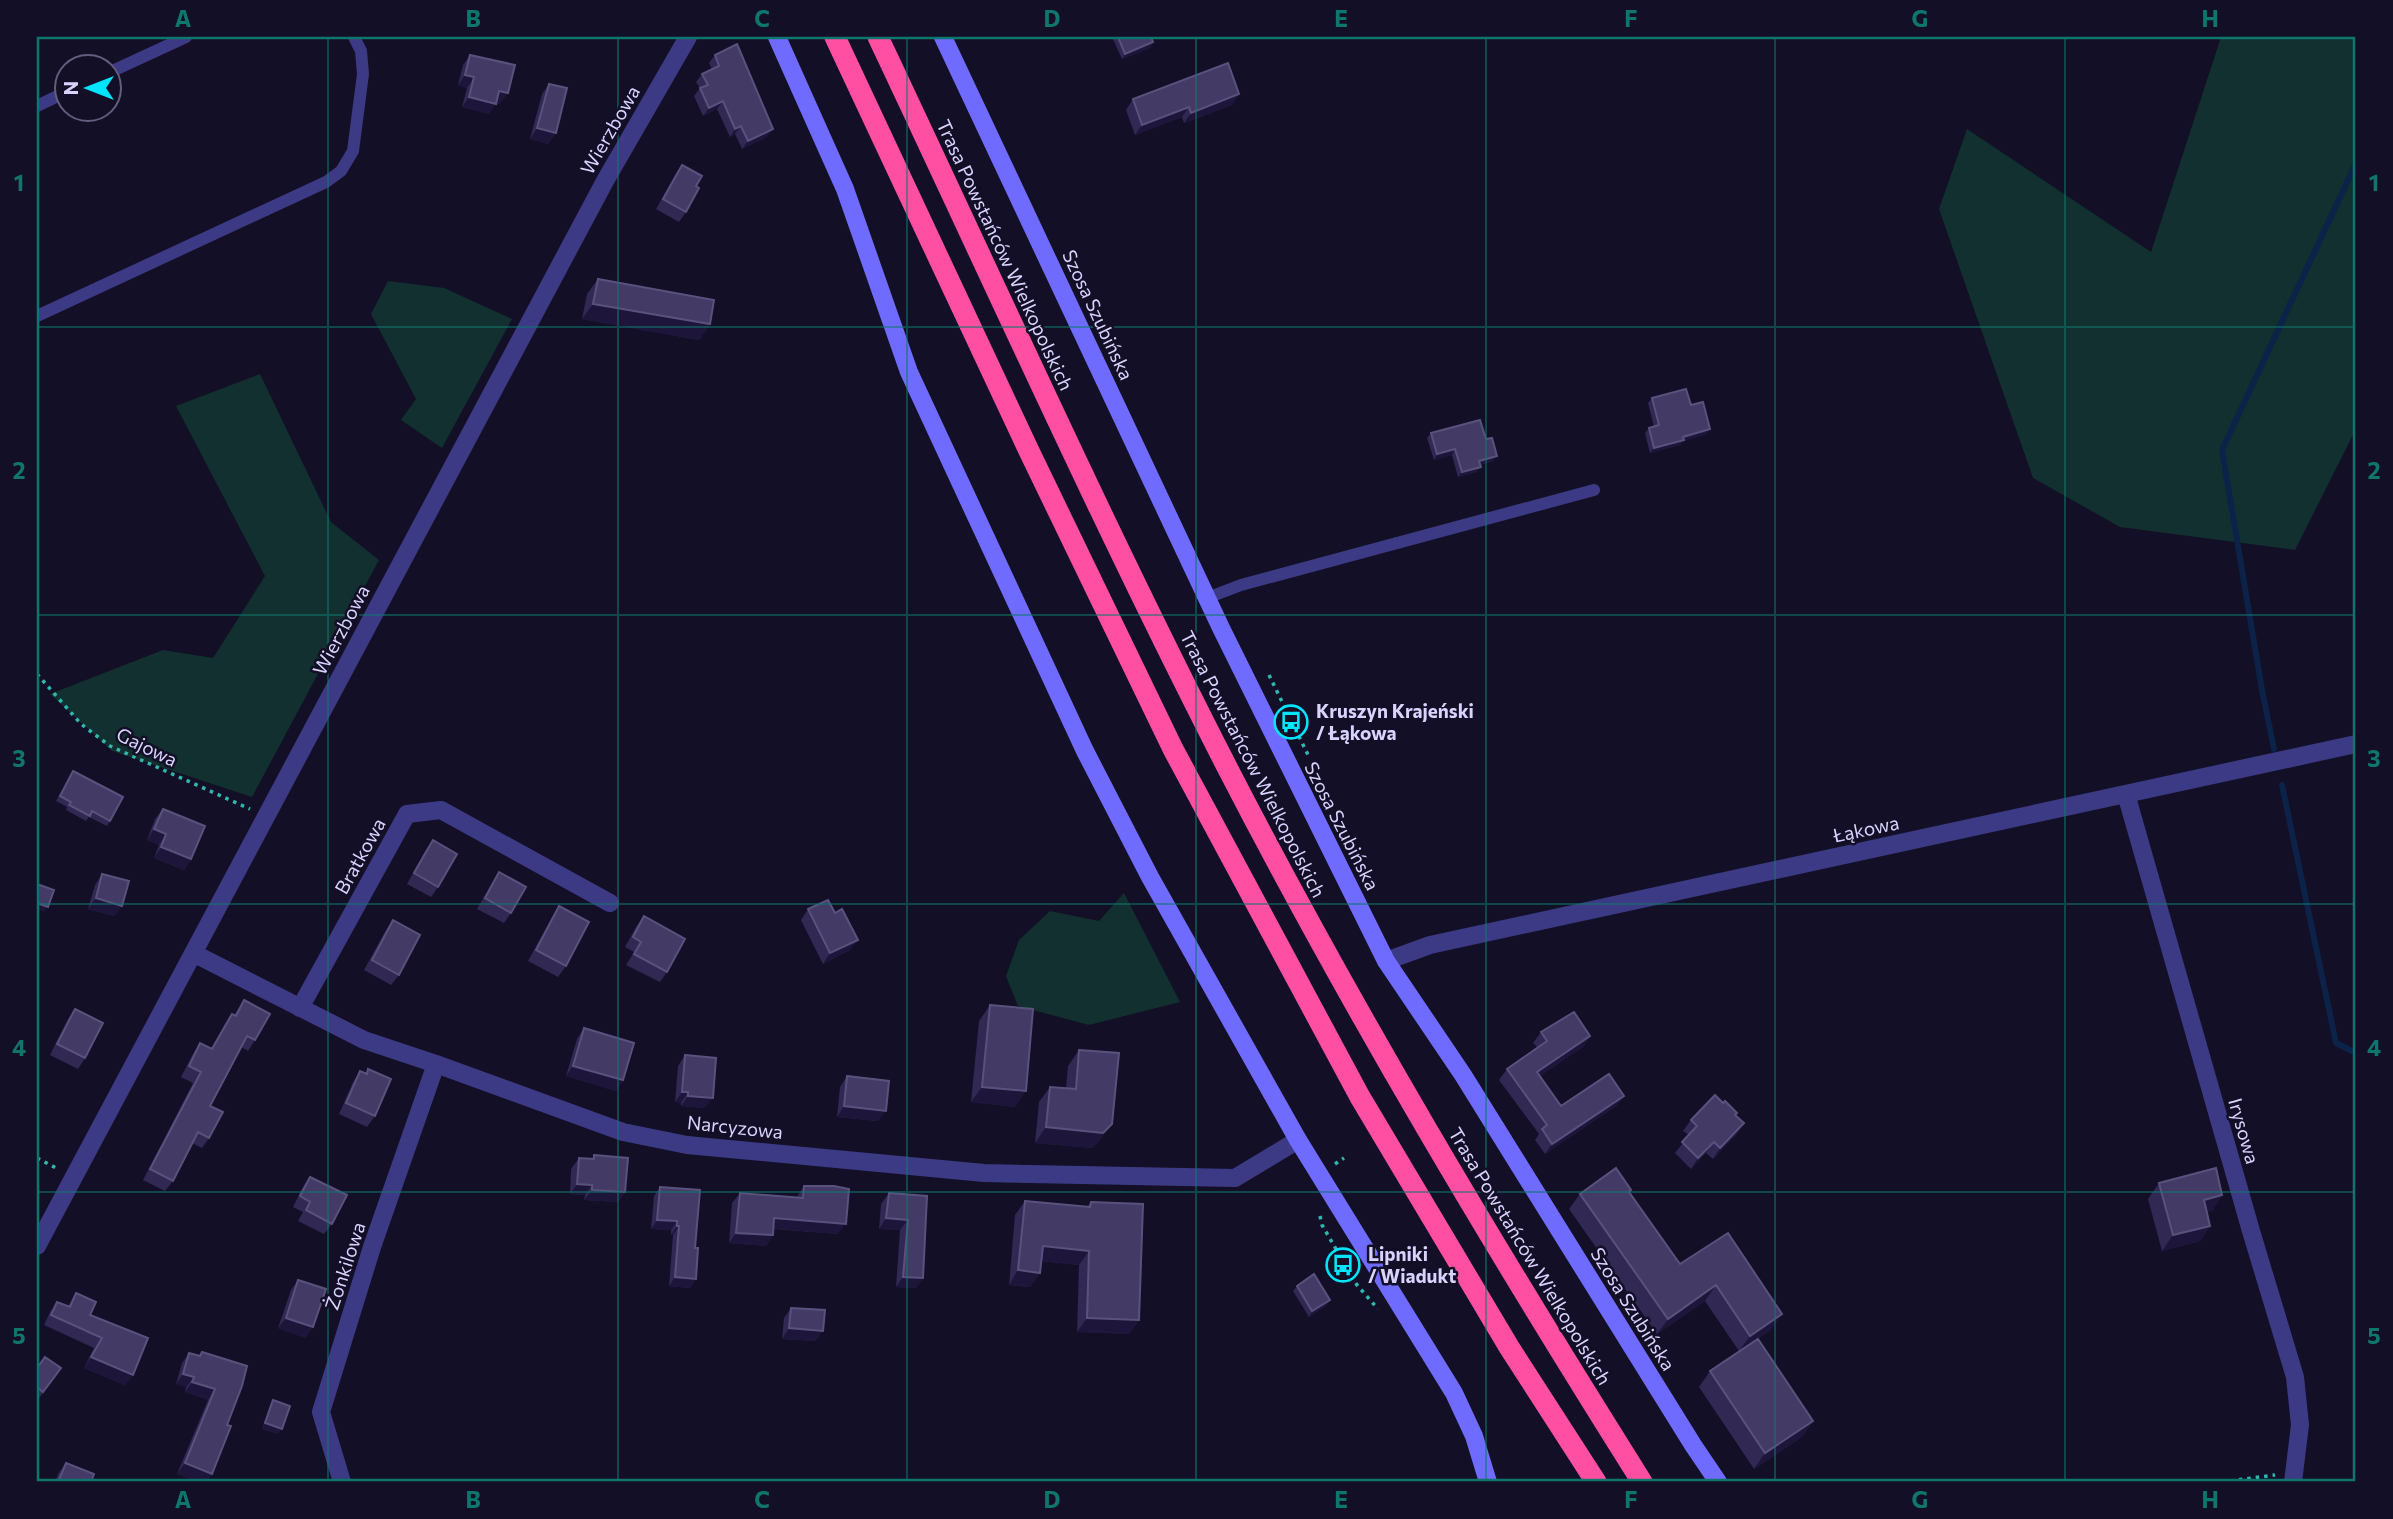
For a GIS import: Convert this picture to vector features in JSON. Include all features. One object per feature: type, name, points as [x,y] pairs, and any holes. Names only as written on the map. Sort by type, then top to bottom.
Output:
[{"type":"highway","points":[[835,37],[1029,451],[1173,749],[1360,1097],[1509,1347],[1596,1482]]},
{"type":"highway","name":"Trasa Powstańców Wielkopolskich","points":[[878,37],[1131,576],[1230,773],[1361,1018],[1531,1303],[1642,1482]]},
{"type":"street","name":"Wierzbowa","points":[[37,1247],[605,181],[688,37]]},
{"type":"street","points":[[778,37],[845,189],[909,372],[1085,751],[1150,877],[1298,1140],[1454,1393],[1474,1436],[1487,1476]]},
{"type":"street","name":"Szosa Szubińska","points":[[943,37],[1207,598],[1386,961],[1464,1075],[1718,1482]]},
{"type":"street","name":"Łąkowa","points":[[1386,961],[1430,944],[2356,744]]},
{"type":"street","name":"Irysowa","points":[[2126,794],[2250,1231],[2295,1377],[2301,1425],[2293,1482]]},
{"type":"street","name":"Bratkowa","points":[[300,1008],[407,814],[441,810],[610,904]]},
{"type":"street","name":"Narcyzowa","points":[[193,953],[364,1040],[578,1116],[636,1134],[687,1144],[984,1173],[1235,1178],[1298,1140]]},
{"type":"street","name":"Żonkilowa","points":[[342,1482],[321,1412],[372,1247],[436,1064]]},
{"type":"lane","points":[[122,67],[186,37]]},
{"type":"lane","points":[[37,316],[326,182],[341,171],[354,151],[363,74],[361,51],[354,37]]},
{"type":"lane","points":[[1207,598],[1255,581],[1594,489]]},
{"type":"path","name":"Gajowa","points":[[37,674],[81,724],[110,746],[265,816]]},
{"type":"green space","points":[[2221,37],[2356,37],[2356,429],[2295,550],[2120,527],[2033,478],[1939,209],[1967,129],[2151,252]]},
{"type":"green space","points":[[388,281],[444,288],[512,319],[442,448],[401,420],[416,399],[371,314]]},
{"type":"green space","points":[[260,374],[331,522],[379,560],[252,797],[112,751],[50,694],[163,650],[213,658],[265,576],[176,406]]},
{"type":"green space","points":[[1124,893],[1180,1002],[1089,1025],[1018,1006],[1006,976],[1019,940],[1050,911],[1099,921]]},
{"type":"building","points":[[1118,37],[1151,37],[1153,42],[1125,54]]},
{"type":"building","points":[[737,44],[773,129],[748,141],[741,126],[735,129],[723,101],[709,108],[700,88],[708,85],[702,74],[719,66],[715,55]]},
{"type":"building","points":[[470,55],[515,65],[508,93],[499,91],[496,104],[469,97],[474,77],[465,75]]},
{"type":"building","points":[[1228,63],[1239,94],[1191,113],[1189,107],[1142,125],[1133,99]]},
{"type":"building","points":[[549,84],[567,88],[556,133],[537,128]]},
{"type":"building","points":[[682,165],[702,176],[696,186],[699,188],[686,212],[663,199]]},
{"type":"building","points":[[598,279],[714,300],[710,324],[593,304]]},
{"type":"building","points":[[1686,389],[1691,405],[1703,402],[1710,429],[1654,448],[1649,428],[1659,425],[1652,398]]},
{"type":"building","points":[[1480,420],[1486,439],[1492,438],[1497,456],[1479,461],[1481,467],[1462,472],[1455,449],[1437,454],[1431,433]]},
{"type":"building","points":[[73,771],[123,797],[110,821],[92,811],[90,816],[69,805],[71,802],[60,796]]},
{"type":"building","points":[[163,809],[205,826],[191,859],[161,847],[166,834],[154,829]]},
{"type":"building","points":[[433,840],[457,854],[438,887],[414,873]]},
{"type":"building","points":[[499,872],[526,887],[511,913],[485,898]]},
{"type":"building","points":[[102,874],[129,881],[122,906],[96,898]]},
{"type":"building","points":[[37,884],[54,890],[48,907],[37,903]]},
{"type":"building","points":[[828,900],[835,913],[842,909],[858,940],[830,953],[808,909]]},
{"type":"building","points":[[559,906],[589,922],[566,966],[536,950]]},
{"type":"building","points":[[644,916],[685,939],[667,972],[634,954],[641,942],[633,937]]},
{"type":"building","points":[[393,920],[420,935],[399,975],[372,960]]},
{"type":"building","points":[[244,1000],[270,1014],[255,1040],[247,1036],[210,1106],[223,1112],[209,1138],[198,1132],[173,1181],[150,1169],[201,1072],[189,1066],[200,1043],[212,1049],[232,1014],[236,1016]]},
{"type":"building","points":[[990,1005],[1033,1009],[1026,1091],[982,1087]]},
{"type":"building","points":[[75,1009],[103,1023],[85,1058],[57,1044]]},
{"type":"building","points":[[1574,1012],[1590,1036],[1537,1072],[1561,1106],[1609,1074],[1624,1096],[1552,1144],[1542,1129],[1547,1125],[1507,1069],[1547,1041],[1541,1032]]},
{"type":"building","points":[[584,1028],[634,1043],[623,1080],[573,1066]]},
{"type":"building","points":[[1079,1050],[1119,1053],[1112,1124],[1103,1133],[1046,1127],[1050,1087],[1076,1089]]},
{"type":"building","points":[[685,1055],[716,1058],[713,1098],[688,1096],[688,1092],[682,1092]]},
{"type":"building","points":[[368,1069],[391,1079],[375,1116],[346,1103],[360,1071],[367,1074]]},
{"type":"building","points":[[847,1076],[889,1081],[886,1111],[844,1106]]},
{"type":"building","points":[[1715,1095],[1723,1103],[1725,1101],[1744,1123],[1720,1148],[1714,1142],[1698,1158],[1682,1142],[1697,1126],[1691,1120]]},
{"type":"building","points":[[594,1155],[628,1158],[625,1192],[592,1190],[592,1185],[577,1184],[579,1158],[594,1159]]},
{"type":"building","points":[[1616,1168],[1631,1190],[1629,1192],[1680,1264],[1728,1233],[1782,1314],[1750,1336],[1716,1285],[1668,1319],[1580,1194]]},
{"type":"building","points":[[2216,1168],[2222,1195],[2204,1200],[2210,1226],[2173,1235],[2159,1183]]},
{"type":"building","points":[[310,1177],[347,1195],[332,1224],[306,1210],[310,1202],[300,1196]]},
{"type":"building","points":[[804,1186],[849,1189],[846,1224],[774,1218],[773,1235],[736,1233],[740,1193],[803,1198]]},
{"type":"building","points":[[660,1187],[700,1190],[695,1248],[698,1248],[696,1279],[675,1277],[679,1226],[677,1221],[657,1220]]},
{"type":"building","points":[[889,1193],[927,1196],[923,1278],[903,1277],[908,1220],[886,1218]]},
{"type":"building","points":[[1025,1201],[1090,1207],[1091,1202],[1143,1204],[1139,1320],[1087,1318],[1089,1251],[1043,1246],[1040,1273],[1018,1270]]},
{"type":"building","points":[[1314,1274],[1330,1300],[1312,1311],[1297,1286]]},
{"type":"building","points":[[298,1280],[326,1289],[313,1327],[286,1318]]},
{"type":"building","points":[[76,1293],[96,1302],[90,1315],[148,1338],[133,1375],[91,1357],[102,1338],[51,1315],[57,1302],[70,1307]]},
{"type":"building","points":[[791,1308],[825,1310],[823,1331],[789,1328]]},
{"type":"building","points":[[1758,1339],[1813,1421],[1765,1453],[1710,1371]]},
{"type":"building","points":[[202,1352],[247,1366],[227,1425],[231,1426],[212,1474],[185,1463],[215,1389],[192,1382],[194,1377],[183,1374],[189,1353],[200,1356]]},
{"type":"building","points":[[45,1357],[61,1368],[43,1392],[37,1387],[37,1368]]},
{"type":"building","points":[[273,1400],[290,1406],[282,1429],[265,1423]]},
{"type":"building","points":[[66,1463],[94,1474],[91,1482],[58,1482]]},
{"type":"waterway","points":[[2274,749],[2222,450],[2356,163]]},
{"type":"waterway","points":[[2282,785],[2336,1043],[2356,1053]]},
{"type":"place","name":"Kruszyn Krajeński / Łąkowa","points":[[1291,722]]},
{"type":"place","name":"Lipniki / Wiadukt","points":[[1343,1265]]}]
